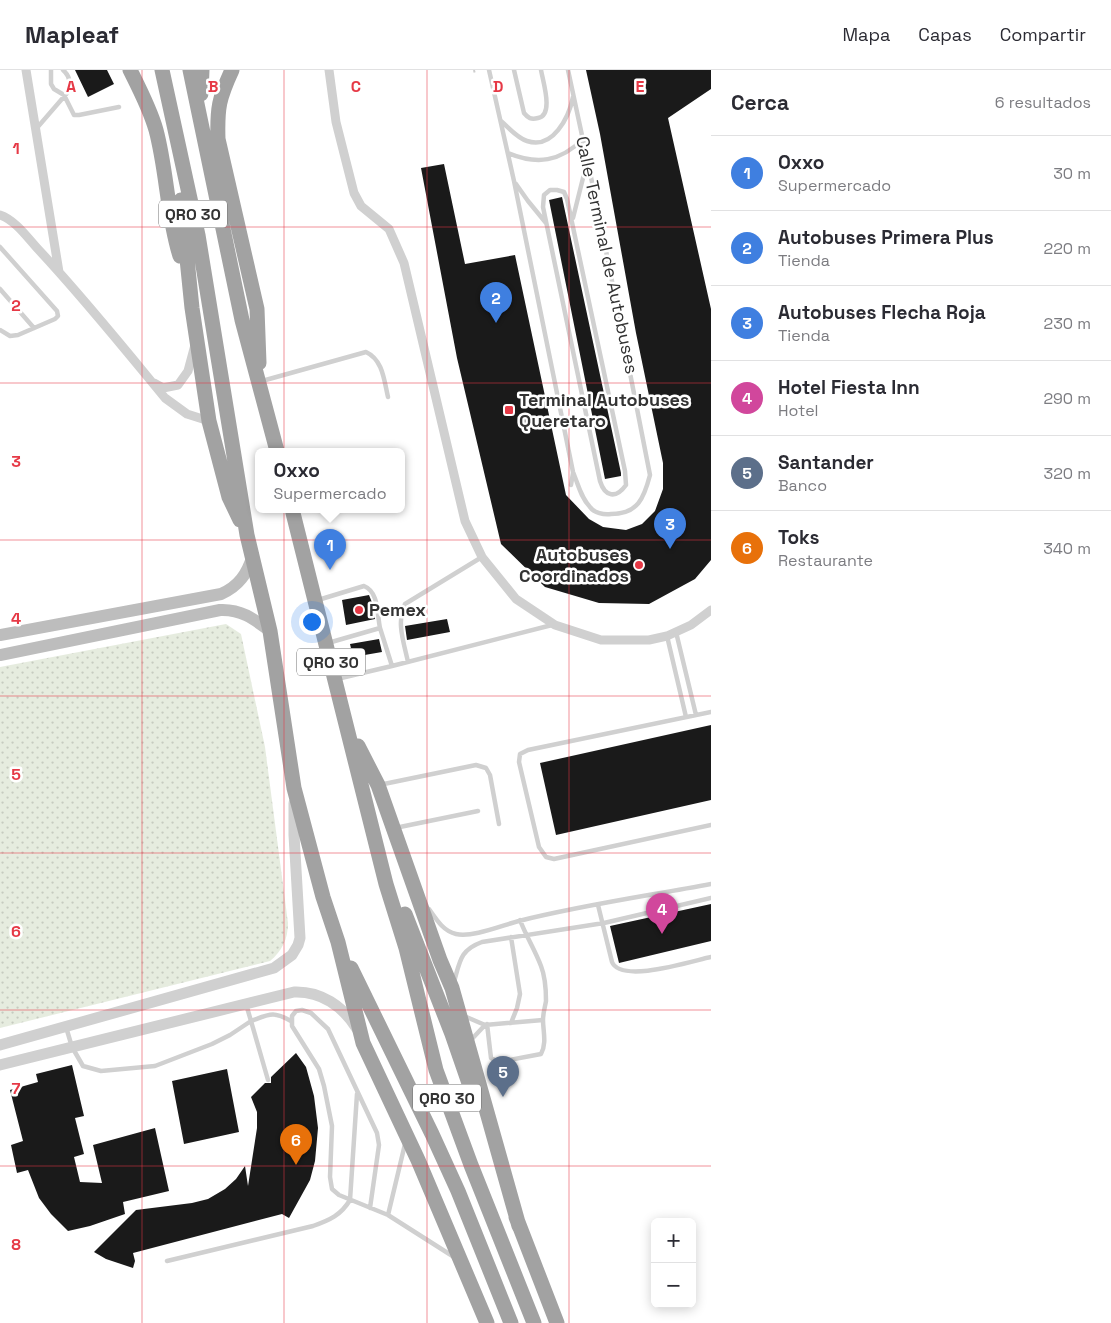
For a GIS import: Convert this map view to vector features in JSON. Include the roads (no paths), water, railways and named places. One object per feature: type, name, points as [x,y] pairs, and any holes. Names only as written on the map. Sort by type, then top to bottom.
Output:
[{"type":"highway","points":[[130,70],[149,107],[156,131],[174,234],[188,277]]},
{"type":"highway","points":[[135,70],[138,86]]},
{"type":"highway","name":"QRO 30","points":[[162,70],[198,235],[247,535],[270,631],[294,788],[323,897],[338,942],[363,1042],[407,1135],[460,1262],[470,1279],[488,1323]]},
{"type":"highway","name":"QRO 30","points":[[190,70],[242,320],[276,448]]},
{"type":"highway","points":[[202,70],[202,125]]},
{"type":"highway","points":[[232,70],[221,93],[217,115],[218,139],[257,309],[259,344],[258,382]]},
{"type":"highway","points":[[173,115],[173,152],[184,217],[188,277],[209,421],[229,496],[247,535]]},
{"type":"highway","name":"QRO 30","points":[[293,513],[382,866],[406,948],[436,1070],[471,1165],[534,1323]]},
{"type":"highway","points":[[346,723],[378,785],[452,988],[519,1226]]},
{"type":"highway","name":"QRO 30","points":[[382,866],[401,904],[452,1034],[519,1226],[557,1323]]},
{"type":"highway","name":"QRO 30","points":[[338,942],[440,1151],[511,1323]]},
{"type":"main road","points":[[0,635],[221,594],[241,581],[252,556]]},
{"type":"main road","points":[[0,655],[220,610],[241,612],[270,631]]},
{"type":"street","points":[[329,70],[336,122],[354,193],[361,206],[389,229],[404,263],[465,522],[482,557],[516,599],[555,624],[601,640],[649,640],[671,634],[691,625],[711,610]]},
{"type":"street","points":[[28,71],[60,272]]},
{"type":"street","points":[[0,215],[6,217],[18,228],[60,272],[165,398],[187,414],[209,421]]},
{"type":"street","points":[[150,379],[156,385],[163,388],[178,385],[188,371],[197,338]]},
{"type":"street","points":[[0,1045],[274,968],[292,955],[298,945],[301,930],[294,835],[294,788]]},
{"type":"street","points":[[0,1065],[294,992],[311,992],[333,1002],[352,1021],[363,1042]]},
{"type":"lane","points":[[51,70],[51,84],[54,89],[64,95],[74,115],[119,107]]},
{"type":"lane","points":[[36,129],[70,87],[70,80],[63,70]]},
{"type":"lane","name":"Calle Terminal de Autobuses","points":[[489,70],[514,180],[573,472],[588,510],[604,515],[622,514],[637,506],[645,493],[650,475],[568,70]]},
{"type":"lane","points":[[514,70],[524,113],[528,118],[532,119],[542,117],[546,112],[547,104],[541,70]]},
{"type":"lane","points":[[500,120],[518,137],[528,142],[544,141],[556,133],[564,124],[570,111],[573,95]]},
{"type":"lane","points":[[508,153],[522,159],[541,160],[565,153],[574,148],[583,138]]},
{"type":"lane","points":[[572,222],[587,160]]},
{"type":"lane","points":[[514,180],[547,224]]},
{"type":"lane","points":[[550,190],[564,192],[572,222],[626,480],[626,485],[620,492],[613,494],[608,494],[603,489],[600,481],[547,224],[543,200],[544,194],[550,190]]},
{"type":"lane","points":[[0,247],[57,311],[58,316],[18,335],[10,336],[0,330]]},
{"type":"lane","points":[[0,289],[34,328]]},
{"type":"lane","points":[[258,382],[366,352],[374,355],[380,364],[388,397]]},
{"type":"lane","points":[[571,485],[573,472]]},
{"type":"lane","points":[[408,662],[400,620],[405,604],[482,557]]},
{"type":"lane","points":[[315,602],[364,586],[371,588],[374,593],[380,628],[392,666]]},
{"type":"lane","points":[[336,679],[555,624]]},
{"type":"lane","points":[[326,644],[380,628]]},
{"type":"lane","points":[[671,634],[696,715]]},
{"type":"lane","points":[[671,634],[686,717]]},
{"type":"lane","points":[[711,712],[528,750],[520,754],[519,762],[539,847],[546,857],[554,860],[711,825]]},
{"type":"lane","points":[[378,785],[476,765],[486,768],[490,775],[499,824]]},
{"type":"lane","points":[[394,828],[478,811]]},
{"type":"lane","points":[[412,878],[438,922],[448,931],[458,934],[469,934],[520,920],[711,884]]},
{"type":"lane","points":[[452,988],[459,964],[467,949],[482,942],[604,923],[711,898]]},
{"type":"lane","points":[[598,905],[604,923],[612,962],[618,969],[634,972],[646,971],[711,957]]},
{"type":"lane","points":[[486,1024],[491,1058],[499,1062],[541,1054],[544,1048],[543,1020],[546,1001],[542,967],[525,935],[520,920]]},
{"type":"lane","points":[[511,1023],[520,994],[512,937]]},
{"type":"lane","points":[[246,1003],[268,1080]]},
{"type":"lane","points":[[370,1208],[379,1145],[377,1133],[328,1028],[311,1013],[302,1010],[296,1011],[291,1021],[295,1032],[319,1069],[324,1086],[332,1126],[330,1177],[332,1189],[339,1195],[350,1200],[370,1208],[388,1215],[460,1262]]},
{"type":"lane","points":[[66,1028],[72,1047],[84,1066],[101,1071],[155,1066],[212,1044],[230,1035],[250,1021],[268,1014],[278,1014],[291,1021]]},
{"type":"lane","points":[[460,1014],[486,1024],[543,1020]]},
{"type":"lane","points":[[468,1042],[486,1024]]},
{"type":"lane","points":[[167,1261],[324,1222],[334,1218],[345,1209],[350,1200],[357,1093]]},
{"type":"lane","points":[[388,1215],[407,1135]]},
{"type":"place","name":"Autobuses Primera Plus","points":[[496,323]]},
{"type":"place","name":"Terminal Autobuses Queretaro","points":[[509,410]]},
{"type":"place","name":"Autobuses Flecha Roja","points":[[670,549]]},
{"type":"place","name":"Autobuses Coordinados","points":[[639,565]]},
{"type":"place","name":"Oxxo","points":[[330,570]]},
{"type":"place","name":"Pemex","points":[[359,610]]},
{"type":"place","name":"Hotel Fiesta Inn","points":[[662,934]]},
{"type":"place","name":"Santander","points":[[503,1097]]},
{"type":"place","name":"Toks","points":[[296,1165]]}]
